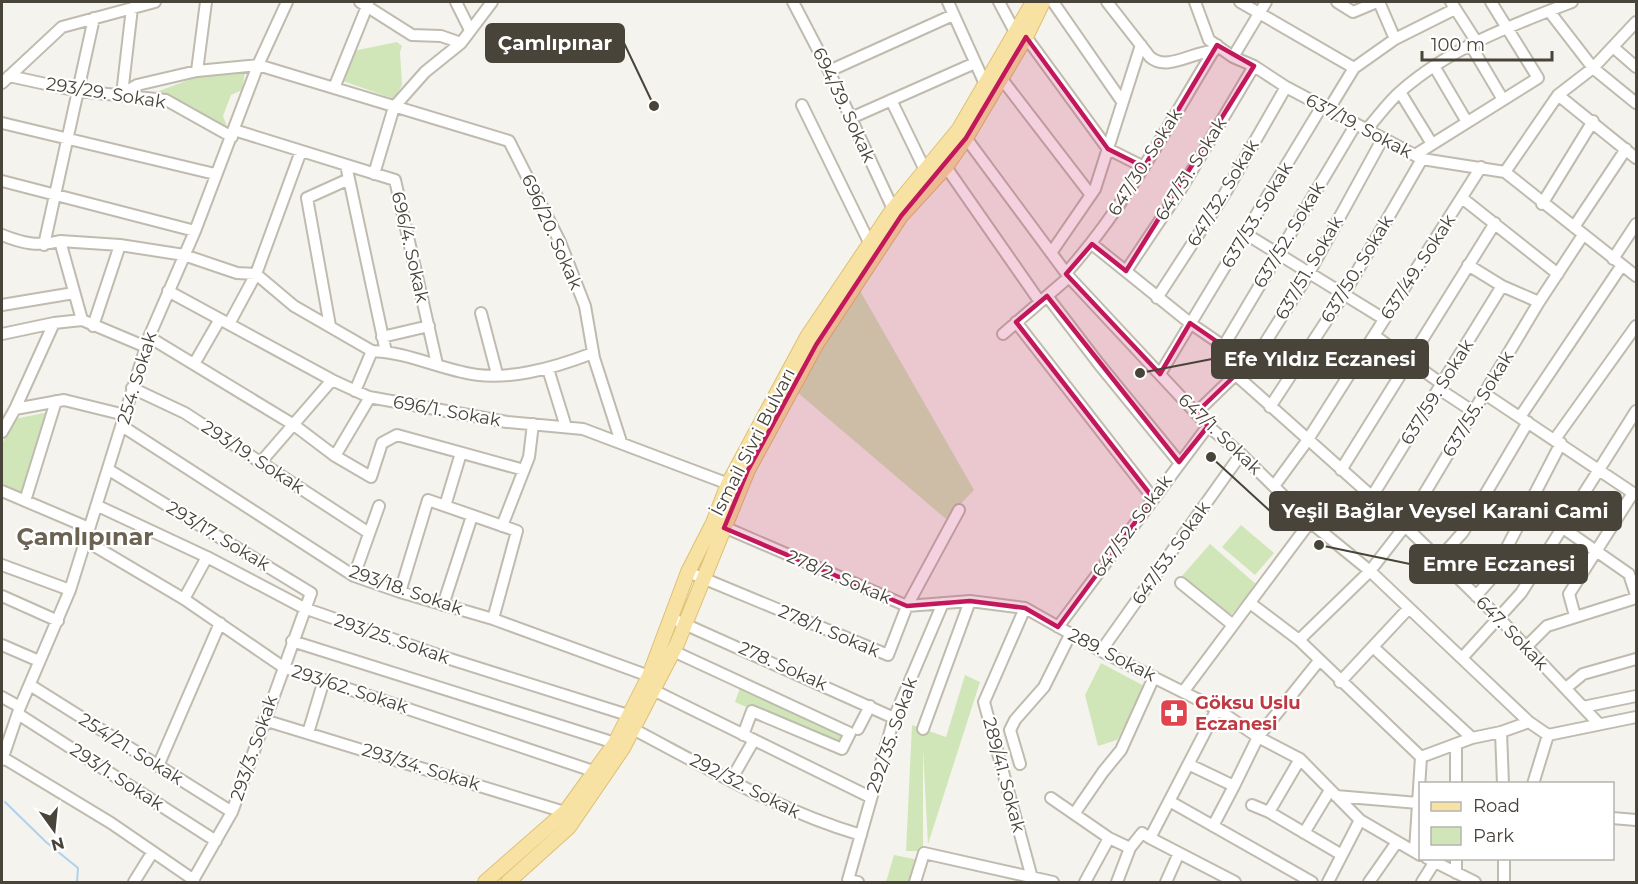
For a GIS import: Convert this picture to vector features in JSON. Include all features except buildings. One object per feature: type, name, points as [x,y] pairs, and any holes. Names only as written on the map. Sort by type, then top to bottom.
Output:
[{"type":"main road","name":"İsmail Sivri Bulvarı","points":[[600,773],[615,743],[655,691],[703,578],[734,486],[807,337],[874,247],[946,166],[966,138],[1001,78],[1033,2]]},
{"type":"main road","name":"İsmail Sivri Bulvarı","points":[[874,247],[893,209],[959,129],[985,84],[1043,2]]},
{"type":"main road","name":"İsmail Sivri Bulvarı","points":[[485,882],[572,814],[600,773],[632,722],[688,572],[719,525]]},
{"type":"main road","name":"İsmail Sivri Bulvarı","points":[[508,882],[569,827],[572,814]]},
{"type":"street","points":[[5,79],[62,27],[155,2]]},
{"type":"street","points":[[196,71],[206,2]]},
{"type":"street","name":"254. Sokak","points":[[2,758],[19,710],[70,590],[98,506],[147,342],[195,231],[258,65],[287,2]]},
{"type":"street","points":[[456,2],[470,30]]},
{"type":"street","points":[[374,174],[394,106],[425,72],[461,43],[492,2]]},
{"type":"street","name":"694/39. Sokak","points":[[793,2],[829,71],[893,209]]},
{"type":"street","points":[[948,2],[985,84]]},
{"type":"street","points":[[999,2],[1020,35],[1108,150],[1144,167]]},
{"type":"street","points":[[1053,2],[1121,100]]},
{"type":"street","points":[[1107,2],[1153,60],[1161,63],[1216,48]]},
{"type":"street","name":"637/19. Sokak","points":[[1195,2],[1209,40],[1216,48],[1254,66],[1286,87],[1418,157],[1505,172],[1542,204],[1636,276]]},
{"type":"street","points":[[1240,2],[1354,68],[1395,39],[1453,5],[1502,98]]},
{"type":"street","points":[[1233,57],[1266,2]]},
{"type":"street","points":[[1336,2],[1353,12],[1378,2],[1395,39]]},
{"type":"street","points":[[1418,157],[1432,144],[1502,98],[1539,78],[1509,27],[1491,2]]},
{"type":"street","name":"637/52. Sokak","points":[[1223,347],[1278,254],[1361,126],[1434,66],[1473,42],[1550,7],[1572,2]]},
{"type":"street","points":[[334,88],[364,3],[412,34],[441,36],[461,43]]},
{"type":"street","points":[[1550,7],[1593,68],[1636,103]]},
{"type":"street","points":[[122,94],[132,8]]},
{"type":"street","points":[[829,71],[953,15]]},
{"type":"street","points":[[44,245],[94,18]]},
{"type":"street","points":[[1505,172],[1558,95],[1593,68],[1636,22]]},
{"type":"street","points":[[1052,253],[1091,195],[1108,150],[1121,100],[1141,45]]},
{"type":"street","points":[[1613,47],[1636,67]]},
{"type":"street","name":"647/30. Sokak","points":[[1003,334],[1068,275],[1092,244],[1144,167],[1216,48]]},
{"type":"street","points":[[851,118],[975,63]]},
{"type":"street","points":[[122,94],[137,85],[196,71],[258,65]]},
{"type":"street","name":"696/20. Sokak","points":[[258,65],[509,141],[560,242],[585,306],[593,353],[621,442]]},
{"type":"street","name":"647/31. Sokak","points":[[1126,271],[1181,189],[1254,66]]},
{"type":"street","points":[[1434,66],[1467,122]]},
{"type":"street","name":"637/53. Sokak","points":[[1160,374],[1325,107],[1354,68]]},
{"type":"street","points":[[1001,78],[1091,195]]},
{"type":"street","name":"293/29. Sokak","points":[[5,79],[78,91],[166,99],[233,133],[301,151]]},
{"type":"street","name":"647/32. Sokak","points":[[1157,298],[1224,195],[1286,87]]},
{"type":"street","points":[[1400,92],[1432,144]]},
{"type":"street","points":[[1558,95],[1636,158]]},
{"type":"street","points":[[891,100],[925,170]]},
{"type":"street","points":[[802,105],[874,247]]},
{"type":"street","points":[[1542,204],[1593,121]]},
{"type":"street","points":[[2,123],[215,174]]},
{"type":"street","name":"647/1. Sokak","points":[[966,138],[1068,275],[1208,426],[1241,454],[1310,522],[1370,571],[1529,722],[1548,735]]},
{"type":"street","name":"637/51. Sokak","points":[[1196,412],[1260,351],[1309,273],[1383,138]]},
{"type":"street","points":[[1574,227],[1626,149]]},
{"type":"street","points":[[194,363],[225,322],[256,274],[301,151]]},
{"type":"street","name":"696/4. Sokak","points":[[301,151],[395,180],[437,363]]},
{"type":"street","name":"637/50. Sokak","points":[[1270,407],[1344,294],[1418,157]]},
{"type":"street","points":[[346,165],[386,352]]},
{"type":"street","points":[[946,166],[1043,299],[1179,462]]},
{"type":"street","name":"637/49. Sokak","points":[[1274,486],[1307,441],[1481,167]]},
{"type":"street","points":[[330,326],[307,198],[349,179]]},
{"type":"street","points":[[2,181],[195,231]]},
{"type":"street","points":[[1462,198],[1558,274]]},
{"type":"street","points":[[1341,470],[1495,223]]},
{"type":"street","points":[[1439,559],[1463,532],[1524,420],[1618,262],[1636,224]]},
{"type":"street","points":[[1246,234],[1384,319]]},
{"type":"street","points":[[2,235],[20,242],[44,245],[60,241],[120,245],[184,255],[237,273],[256,274],[294,306],[372,351],[437,363],[462,372],[497,374],[548,369],[593,353]]},
{"type":"street","name":"637/55. Sokak","points":[[1299,640],[1370,571],[1405,526],[1539,302],[1583,235]]},
{"type":"street","points":[[60,241],[82,320]]},
{"type":"street","points":[[1092,244],[1157,298],[1248,363]]},
{"type":"street","points":[[93,326],[120,245]]},
{"type":"street","points":[[1468,265],[1502,286],[1539,302]]},
{"type":"street","name":"637/59. Sokak","points":[[1371,498],[1502,286]]},
{"type":"street","name":"696/1. Sokak","points":[[168,291],[332,380],[370,397],[507,422],[583,429],[734,486]]},
{"type":"street","points":[[2,305],[74,293]]},
{"type":"street","points":[[481,313],[497,374]]},
{"type":"street","points":[[2,334],[54,323],[82,320],[93,326],[147,342],[194,363],[294,425],[335,456],[371,477],[382,444],[397,435],[525,470]]},
{"type":"street","points":[[1016,322],[1153,498]]},
{"type":"street","points":[[2,432],[15,409],[54,323]]},
{"type":"street","points":[[1476,596],[1490,580],[1558,441],[1636,326]]},
{"type":"street","points":[[382,337],[429,327]]},
{"type":"street","points":[[1375,336],[1411,360],[1474,412]]},
{"type":"street","points":[[355,391],[372,351]]},
{"type":"street","points":[[548,369],[566,427]]},
{"type":"street","name":"647. Sokak","points":[[1236,375],[1307,441],[1405,526],[1498,617],[1599,724]]},
{"type":"street","points":[[260,463],[332,380]]},
{"type":"street","name":"293/19. Sokak","points":[[132,388],[185,413],[369,533]]},
{"type":"street","points":[[1485,394],[1635,494],[1569,594],[1575,616]]},
{"type":"street","points":[[335,456],[370,397]]},
{"type":"street","name":"293/18. Sokak","points":[[15,409],[64,400],[124,420],[354,576],[493,619],[650,676]]},
{"type":"street","points":[[26,501],[56,401]]},
{"type":"street","points":[[1462,658],[1521,593],[1636,411]]},
{"type":"street","points":[[502,526],[529,457],[533,424]]},
{"type":"street","name":"647/52. Sokak","points":[[1058,627],[1208,426]]},
{"type":"street","points":[[445,506],[461,453]]},
{"type":"street","name":"647/53. Sokak","points":[[1101,651],[1241,454]]},
{"type":"street","name":"293/17. Sokak","points":[[109,470],[312,593],[304,608]]},
{"type":"street","points":[[2,491],[89,528]]},
{"type":"street","points":[[400,592],[428,500],[517,531],[493,619]]},
{"type":"street","name":"293/25. Sokak","points":[[98,506],[207,557],[304,608],[632,722]]},
{"type":"street","points":[[354,576],[379,506]]},
{"type":"street","name":"278/1. Sokak","points":[[688,572],[888,655],[907,606],[958,510]]},
{"type":"street","points":[[443,605],[472,516]]},
{"type":"street","points":[[1184,692],[1310,522]]},
{"type":"street","name":"278/2. Sokak","points":[[719,525],[907,606],[970,601]]},
{"type":"street","points":[[1526,647],[1547,626],[1636,596],[1629,574],[1598,550],[1563,528]]},
{"type":"street","name":"293/62. Sokak","points":[[86,541],[184,599],[283,666],[600,773]]},
{"type":"street","points":[[184,599],[207,557]]},
{"type":"street","points":[[1629,574],[1636,563]]},
{"type":"street","points":[[2,565],[70,590]]},
{"type":"street","points":[[1181,583],[1233,625]]},
{"type":"street","points":[[2,596],[58,621]]},
{"type":"street","points":[[923,729],[970,601]]},
{"type":"street","name":"289. Sokak","points":[[970,601],[1025,608],[1070,635],[1217,709],[1258,737],[1300,759],[1360,820],[1418,853]]},
{"type":"street","name":"292/35. Sokak","points":[[858,882],[848,879],[894,717],[943,603]]},
{"type":"street","points":[[1250,603],[1299,640],[1318,662],[1421,757]]},
{"type":"street","name":"293/3. Sokak","points":[[194,881],[232,812],[304,608]]},
{"type":"street","name":"289/41. Sokak","points":[[1025,608],[984,702],[1032,878]]},
{"type":"street","points":[[1340,682],[1409,608]]},
{"type":"street","name":"278. Sokak","points":[[671,618],[894,717]]},
{"type":"street","points":[[158,766],[220,623]]},
{"type":"street","points":[[1020,764],[1010,730],[1015,720],[1044,687],[1070,635]]},
{"type":"street","points":[[292,641],[615,743]]},
{"type":"street","points":[[2,645],[39,661]]},
{"type":"street","points":[[1373,647],[1472,738]]},
{"type":"street","points":[[673,651],[850,733],[842,749],[752,711],[743,735]]},
{"type":"street","points":[[1566,688],[1583,674],[1636,659]]},
{"type":"street","points":[[1213,826],[1258,737],[1318,662]]},
{"type":"street","points":[[1074,814],[1121,750],[1154,677]]},
{"type":"street","points":[[308,733],[324,680]]},
{"type":"street","name":"254/21. Sokak","points":[[30,685],[232,812]]},
{"type":"street","points":[[655,691],[870,797]]},
{"type":"street","points":[[1583,707],[1636,696]]},
{"type":"street","name":"293/1. Sokak","points":[[2,697],[216,841]]},
{"type":"street","points":[[858,729],[870,706]]},
{"type":"street","points":[[1150,838],[1171,802],[1217,709]]},
{"type":"street","points":[[1533,782],[1548,735],[1636,717]]},
{"type":"street","name":"293/34. Sokak","points":[[264,720],[572,814]]},
{"type":"street","name":"292/32. Sokak","points":[[632,722],[731,780],[820,823],[861,835]]},
{"type":"street","points":[[1421,757],[1456,746],[1472,738],[1501,732],[1529,722]]},
{"type":"street","points":[[1501,732],[1503,782]]},
{"type":"street","points":[[731,780],[754,740]]},
{"type":"street","points":[[1456,746],[1456,782]]},
{"type":"street","points":[[1419,782],[1421,757]]},
{"type":"street","points":[[2,758],[111,823],[152,854],[194,881]]},
{"type":"street","points":[[1269,812],[1300,759]]},
{"type":"street","points":[[1190,765],[1234,786]]},
{"type":"street","points":[[1418,853],[1419,788]]},
{"type":"street","points":[[1304,833],[1333,793],[1418,803]]},
{"type":"street","points":[[1051,798],[1109,837],[1131,848]]},
{"type":"street","points":[[1171,802],[1312,882]]},
{"type":"street","points":[[1252,805],[1269,812],[1341,855]]},
{"type":"street","points":[[1614,818],[1636,820]]},
{"type":"street","points":[[1328,882],[1360,820]]},
{"type":"street","points":[[1118,882],[1131,848],[1142,833],[1235,882]]},
{"type":"street","points":[[1085,882],[1109,837]]},
{"type":"street","points":[[1369,882],[1397,842]]},
{"type":"street","points":[[915,882],[924,853],[1053,882]]},
{"type":"street","points":[[1166,882],[1179,853]]},
{"type":"street","points":[[134,882],[152,854]]},
{"type":"street","points":[[1456,860],[1456,873]]},
{"type":"street","points":[[1504,860],[1504,882]]},
{"type":"street","points":[[1422,882],[1430,861],[1475,882]]},
{"type":"highlighted area","points":[[1026,37],[1108,149],[1144,167],[1217,45],[1254,66],[1126,271],[1092,244],[1066,274],[1160,374],[1190,323],[1248,363],[1196,413],[1208,426],[1179,462],[1047,296],[1016,322],[1153,498],[1058,627],[1025,608],[970,601],[907,606],[724,528],[748,470],[816,345],[901,216],[966,138]]},
{"type":"green space","points":[[397,42],[402,46],[400,52],[402,85],[394,99],[343,81],[353,51]]},
{"type":"green space","points":[[245,73],[242,90],[231,95],[223,116],[228,129],[156,92],[197,77]]},
{"type":"green space","points":[[859,289],[974,490],[946,519],[797,392]]},
{"type":"green space","points":[[49,412],[21,493],[2,483],[2,444],[14,419]]},
{"type":"green space","points":[[1241,525],[1274,553],[1255,575],[1222,547]]},
{"type":"green space","points":[[1210,544],[1257,585],[1229,617],[1181,577]]},
{"type":"green space","points":[[1101,663],[1146,687],[1117,740],[1098,746],[1085,695]]},
{"type":"green space","points":[[965,675],[980,682],[928,844],[923,749],[923,851],[906,851],[912,725],[946,737]]},
{"type":"green space","points":[[741,685],[850,733],[842,749],[735,702]]},
{"type":"green space","points":[[894,855],[919,860],[913,882],[886,882]]},
{"type":"waterway","points":[[5,802],[46,842],[78,868],[77,882]]},
{"type":"place","name":"Çamlıpınar","points":[[654,106]]},
{"type":"place","name":"Efe Yıldız Eczanesi","points":[[1140,373]]},
{"type":"place","name":"Yeşil Bağlar Veysel Karani Cami","points":[[1211,457]]},
{"type":"place","name":"Emre Eczanesi","points":[[1319,545]]},
{"type":"place","name":"Göksu Uslu Eczanesi","points":[[1174,713]]},
{"type":"district","name":"Çamlıpınar","points":[[85,537]]}]
